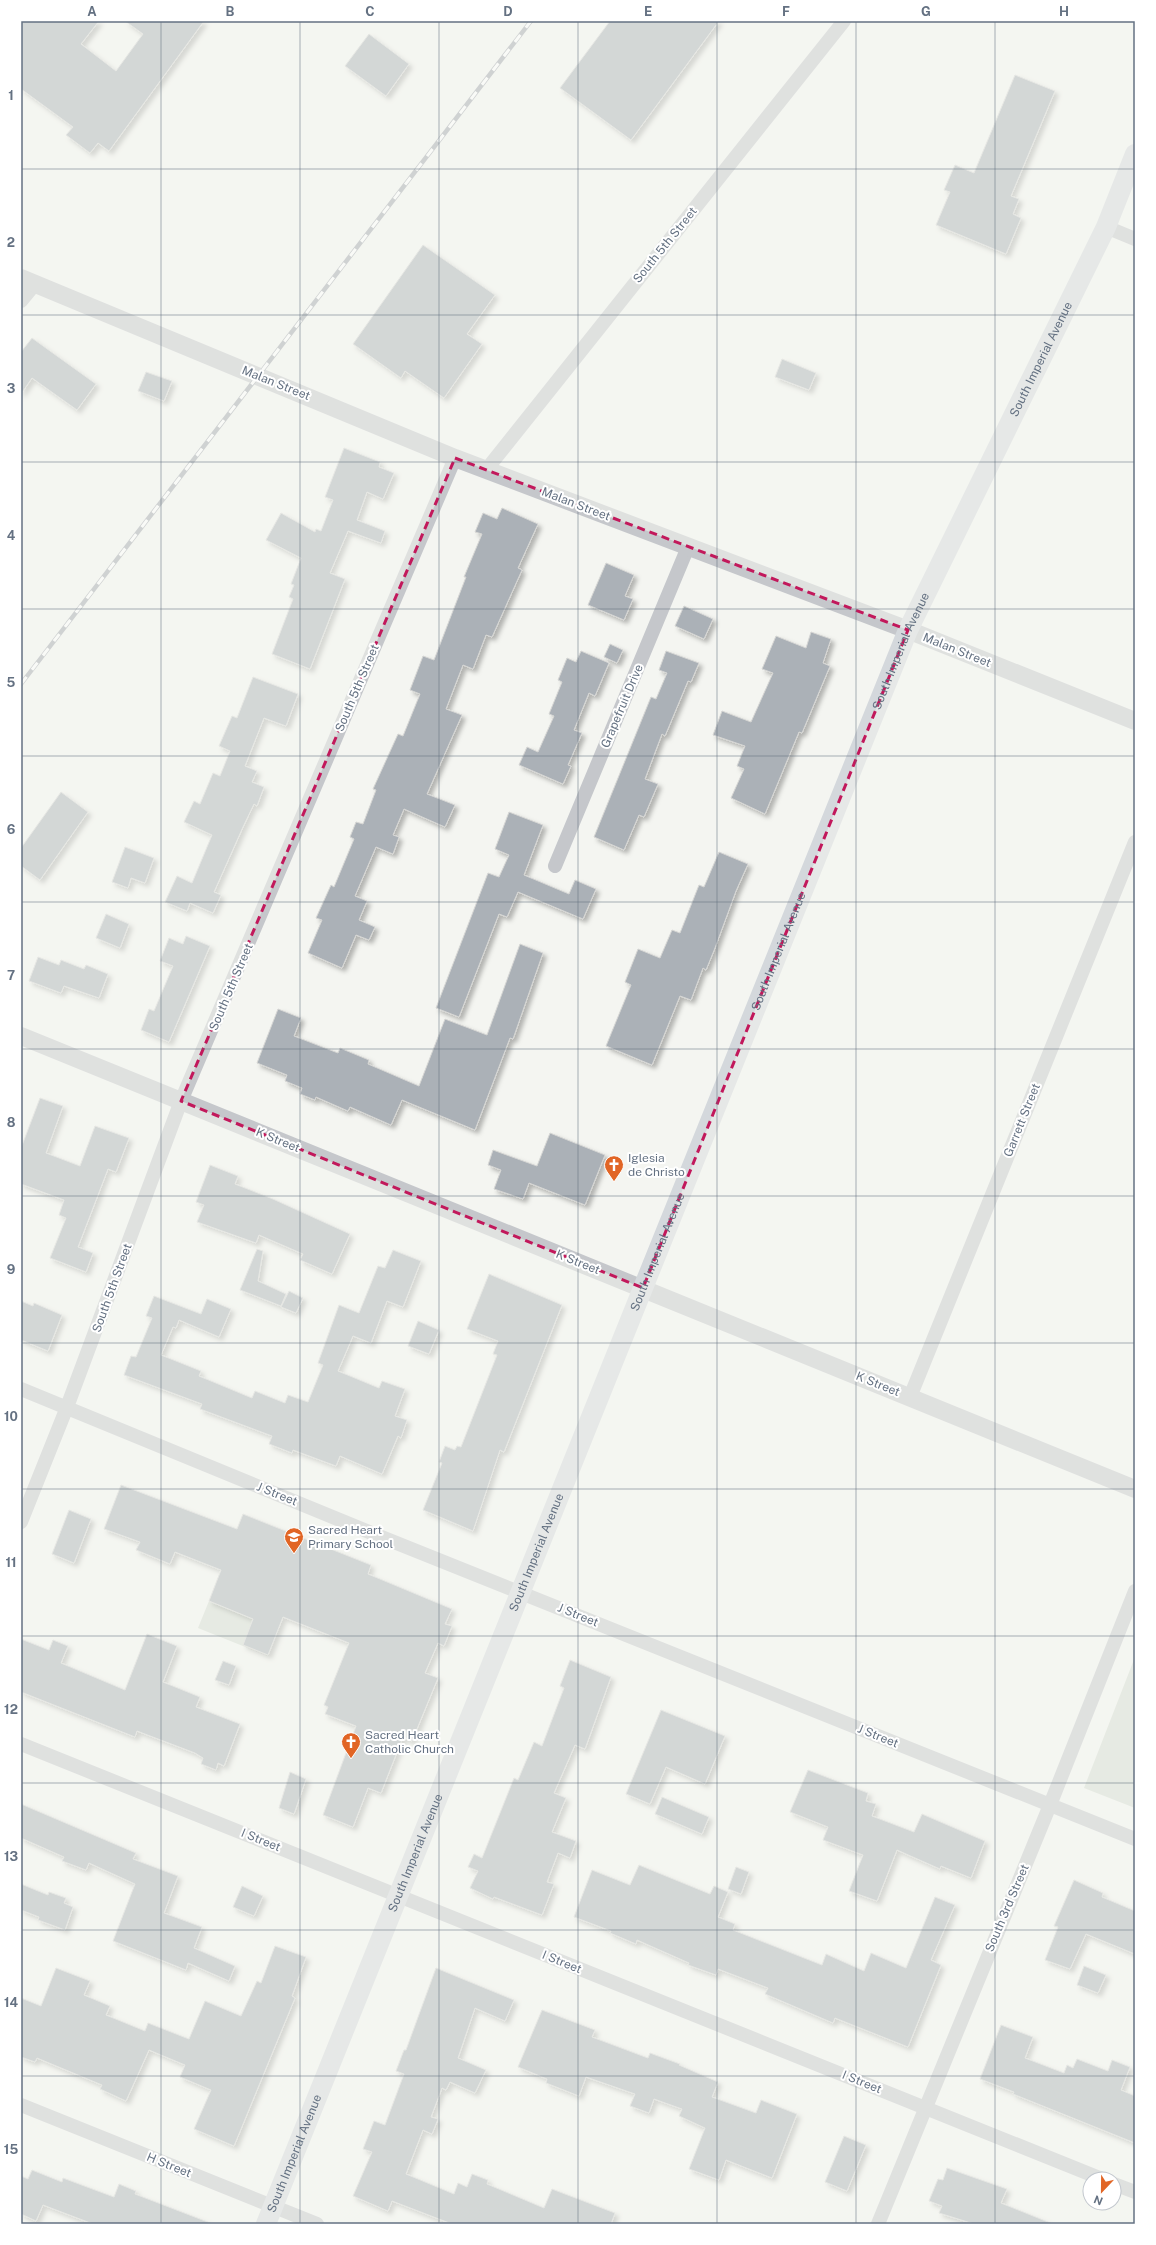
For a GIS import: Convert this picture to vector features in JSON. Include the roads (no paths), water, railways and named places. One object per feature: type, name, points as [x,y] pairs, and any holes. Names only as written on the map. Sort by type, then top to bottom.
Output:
[{"type":"main road","name":"South Imperial Avenue","points":[[270,2215],[908,630],[1106,227],[1135,154]]},
{"type":"street","name":"South 5th Street","points":[[486,470],[844,21]]},
{"type":"street","points":[[1106,227],[1135,239]]},
{"type":"street","name":"Malan Street","points":[[28,281],[455,458],[908,630],[1135,721]]},
{"type":"street","points":[[21,301],[28,281]]},
{"type":"street","name":"South 5th Street","points":[[21,1522],[67,1407],[182,1101],[455,458]]},
{"type":"street","name":"Grapefruit Drive","points":[[555,866],[688,546]]},
{"type":"street","name":"Garrett Street","points":[[910,1397],[1135,842]]},
{"type":"street","name":"K Street","points":[[22,1038],[182,1101],[1135,1489]]},
{"type":"street","name":"J Street","points":[[21,1389],[1135,1839]]},
{"type":"street","name":"South 3rd Street","points":[[878,2224],[1050,1805],[1135,1591]]},
{"type":"street","name":"I Street","points":[[21,1744],[1082,2171]]},
{"type":"street","name":"H Street","points":[[21,2105],[270,2215],[316,2224]]},
{"type":"street","points":[[1122,2187],[1135,2192]]},
{"type":"railway","points":[[21,684],[531,21]]},
{"type":"place","name":"Iglesia de Christo","points":[[614,1182]]},
{"type":"place","name":"Sacred Heart Primary School","points":[[294,1554]]},
{"type":"place","name":"Sacred Heart Catholic Church","points":[[351,1759]]}]
